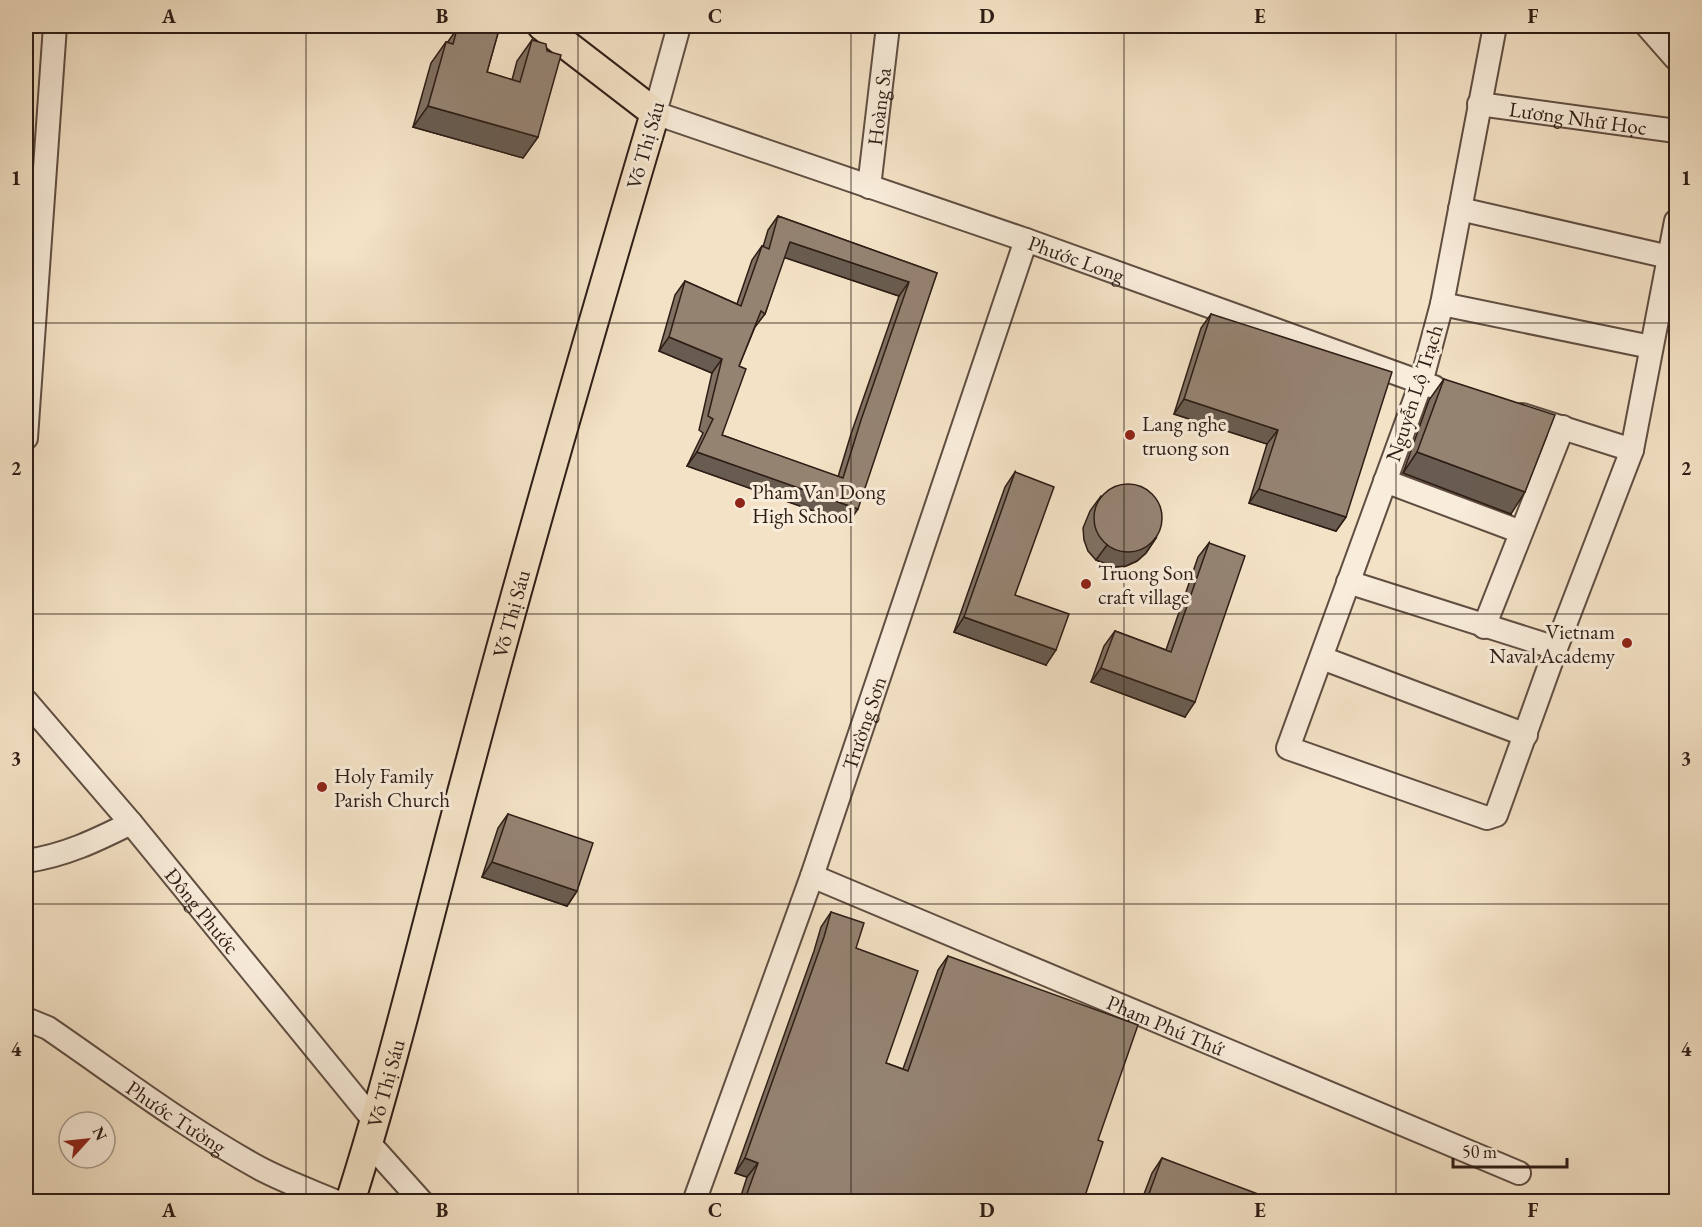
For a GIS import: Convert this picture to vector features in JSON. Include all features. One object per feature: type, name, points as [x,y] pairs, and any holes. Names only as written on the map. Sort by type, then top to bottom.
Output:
[{"type":"main road","name":"Phước Long","points":[[542,26],[655,113]]},
{"type":"main road","name":"Võ Thị Sáu","points":[[350,1202],[372,1133],[469,764],[559,437],[655,113]]},
{"type":"street","points":[[26,438],[55,26]]},
{"type":"street","name":"Võ Thị Sáu","points":[[655,113],[679,26]]},
{"type":"street","name":"Hoàng Sa","points":[[869,187],[888,26]]},
{"type":"street","name":"Nguyễn Lộ Trạch","points":[[1495,26],[1442,304],[1421,383],[1288,748],[1487,818],[1496,815],[1526,735]]},
{"type":"street","points":[[1647,26],[1677,59]]},
{"type":"street","name":"Lương Nhữ Học","points":[[1479,104],[1677,131]]},
{"type":"street","name":"Phước Long","points":[[655,113],[1026,240],[1454,393]]},
{"type":"street","points":[[1460,209],[1669,257]]},
{"type":"street","points":[[1322,658],[1526,735],[1556,648],[1632,450],[1677,221]]},
{"type":"street","name":"Trường Sơn","points":[[694,1202],[812,876],[1026,240]]},
{"type":"street","points":[[1442,304],[1651,347]]},
{"type":"street","points":[[1497,407],[1632,450]]},
{"type":"street","points":[[1484,627],[1563,427]]},
{"type":"street","points":[[1385,481],[1521,532]]},
{"type":"street","points":[[1348,582],[1556,648]]},
{"type":"street","name":"Đông Phước","points":[[26,701],[131,823],[372,1133],[422,1202]]},
{"type":"street","points":[[26,861],[84,847],[131,823]]},
{"type":"street","name":"Phạm Phú Thứ","points":[[812,876],[1519,1173]]},
{"type":"street","name":"Phước Tường","points":[[26,1019],[48,1028],[170,1113],[230,1151],[293,1184],[337,1202]]},
{"type":"building","points":[[463,26],[500,26],[487,72],[520,82],[532,40],[546,44],[547,51],[561,55],[538,137],[428,106],[446,42],[453,44],[457,29],[462,31]]},
{"type":"building","points":[[778,216],[937,273],[858,509],[697,452],[713,419],[708,416],[722,359],[669,337],[685,281],[741,306],[762,246],[769,249]],"holes":[[[790,242],[909,282],[843,478],[722,435],[746,369],[739,366],[761,311],[765,314]]]},
{"type":"building","points":[[1211,314],[1392,372],[1346,517],[1259,489],[1278,430],[1184,399]]},
{"type":"building","points":[[1444,379],[1555,415],[1525,492],[1417,452]]},
{"type":"building","points":[[1015,472],[1054,487],[1015,595],[1069,614],[1056,650],[964,617]]},
{"type":"building","points":[[1121,484],[1135,484],[1147,489],[1157,499],[1162,518],[1157,537],[1147,547],[1135,552],[1121,552],[1109,547],[1099,537],[1094,525],[1094,511],[1099,499],[1109,489]]},
{"type":"building","points":[[1209,543],[1245,556],[1195,702],[1101,668],[1115,631],[1171,652]]},
{"type":"building","points":[[508,814],[593,843],[577,891],[492,862]]},
{"type":"building","points":[[831,912],[864,923],[856,948],[918,971],[886,1063],[908,1071],[948,956],[1138,1025],[1098,1140],[1103,1142],[1083,1202],[881,1202],[870,1198],[868,1202],[744,1202],[758,1163],[745,1158]]},
{"type":"building","points":[[1162,1158],[1266,1197],[1265,1202],[1146,1202]]},
{"type":"place","name":"Lang nghe truong son","points":[[1130,435]]},
{"type":"place","name":"Pham Van Dong High School","points":[[740,503]]},
{"type":"place","name":"Truong Son craft village","points":[[1086,584]]},
{"type":"place","name":"Vietnam Naval Academy","points":[[1627,643]]},
{"type":"place","name":"Holy Family Parish Church","points":[[322,787]]}]
